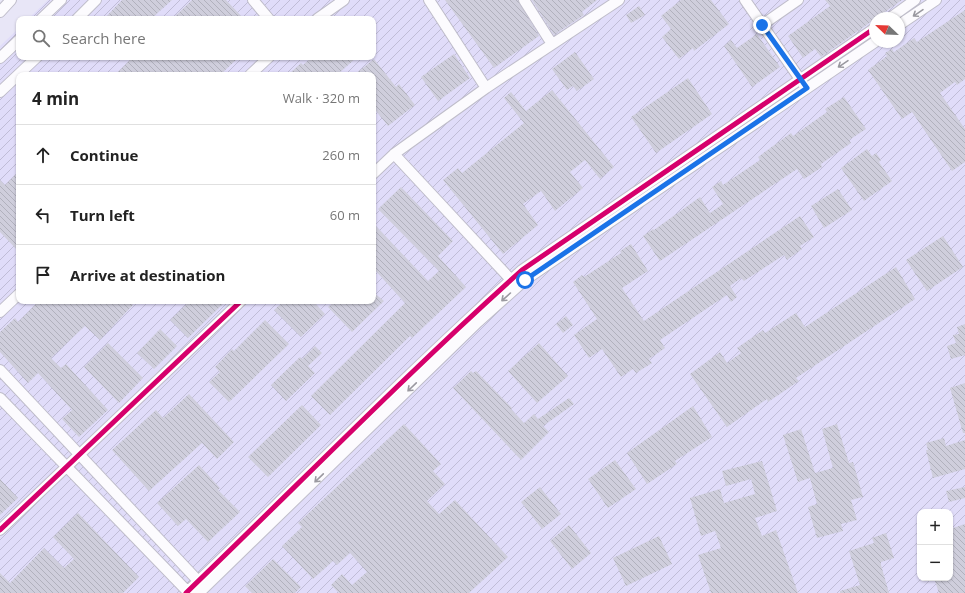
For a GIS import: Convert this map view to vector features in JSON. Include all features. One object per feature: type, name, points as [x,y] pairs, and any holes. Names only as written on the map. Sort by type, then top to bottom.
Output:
[{"type":"street","points":[[0,12],[11,0]]},
{"type":"street","points":[[44,16],[61,0]]},
{"type":"street","points":[[80,16],[96,0]]},
{"type":"street","points":[[253,0],[266,16]]},
{"type":"street","points":[[321,16],[344,0]]},
{"type":"street","points":[[429,0],[486,88]]},
{"type":"street","points":[[524,0],[552,44]]},
{"type":"street","points":[[376,171],[394,154],[486,88],[552,44],[604,4],[619,0]]},
{"type":"street","points":[[745,0],[807,88]]},
{"type":"street","points":[[762,25],[798,0]]},
{"type":"street","points":[[899,12],[916,0]]},
{"type":"street","points":[[905,21],[936,0]]},
{"type":"street","points":[[515,283],[522,270],[869,32]]},
{"type":"street","points":[[0,58],[16,43]]},
{"type":"street","points":[[0,398],[187,592],[201,587],[312,468],[515,283],[869,46]]},
{"type":"street","points":[[21,72],[34,60]]},
{"type":"street","points":[[253,72],[266,60]]},
{"type":"street","points":[[0,92],[16,77]]},
{"type":"street","points":[[394,154],[515,283]]},
{"type":"street","points":[[0,312],[16,297]]},
{"type":"street","points":[[0,530],[67,468],[238,304]]},
{"type":"street","points":[[0,370],[201,587]]},
{"type":"shaded area","points":[[48,0],[965,0],[965,593],[0,593],[0,46],[16,31],[16,60],[376,60],[376,16],[31,16]]},
{"type":"building","points":[[122,0],[172,0],[154,16],[107,16]]},
{"type":"building","points":[[192,0],[226,0],[241,16],[175,16]]},
{"type":"building","points":[[445,0],[518,0],[539,36],[494,68]]},
{"type":"building","points":[[532,0],[597,0],[582,12],[584,15],[554,35]]},
{"type":"building","points":[[681,0],[711,0],[729,24],[694,51],[693,48],[679,59],[662,37],[671,29],[661,16]]},
{"type":"building","points":[[825,0],[902,0],[885,12],[869,12],[869,23],[821,57],[815,49],[803,58],[788,36],[830,6]]},
{"type":"building","points":[[639,6],[645,15],[631,23],[626,15]]},
{"type":"building","points":[[965,10],[965,79],[957,85],[955,82],[940,93],[965,129],[965,162],[952,171],[912,112],[902,119],[868,70],[887,56],[885,53],[892,49],[894,52],[900,48],[905,48],[905,44],[914,38],[917,42]]},
{"type":"building","points":[[757,34],[780,67],[752,87],[724,46],[731,40],[737,48]]},
{"type":"building","points":[[575,52],[594,79],[577,91],[573,86],[567,90],[552,69]]},
{"type":"building","points":[[454,54],[470,78],[438,101],[421,77]]},
{"type":"building","points":[[130,60],[236,60],[223,72],[118,72]]},
{"type":"building","points":[[309,60],[354,60],[340,72],[291,72],[301,63],[303,65]]},
{"type":"building","points":[[375,60],[396,87],[399,84],[415,105],[388,126],[376,111],[376,72],[358,72]]},
{"type":"building","points":[[688,78],[712,114],[656,153],[631,117]]},
{"type":"building","points":[[552,90],[614,167],[600,179],[585,160],[570,172],[583,188],[555,211],[541,191],[523,204],[538,225],[503,254],[443,180],[458,168],[462,173],[524,123],[504,98],[511,92],[526,111]]},
{"type":"building","points":[[844,97],[866,129],[849,140],[851,143],[821,164],[822,167],[804,179],[797,169],[660,261],[643,236],[653,229],[654,230],[700,197],[710,213],[723,204],[712,187],[721,181],[723,185],[760,160],[758,157],[791,133],[793,136],[827,112],[825,109]]},
{"type":"building","points":[[867,149],[872,156],[876,153],[881,160],[879,162],[892,181],[864,201],[841,168]]},
{"type":"building","points":[[16,174],[16,249],[0,232],[0,180],[5,185]]},
{"type":"building","points":[[401,187],[453,241],[438,256],[466,287],[412,338],[410,336],[330,415],[311,396],[405,303],[376,271],[376,226],[428,281],[439,271],[378,209]]},
{"type":"building","points":[[838,189],[852,210],[824,228],[811,206]]},
{"type":"building","points":[[800,216],[814,237],[800,246],[802,249],[787,260],[784,255],[744,281],[741,278],[730,286],[737,297],[731,302],[727,295],[660,340],[665,348],[649,359],[652,363],[636,373],[633,369],[621,377],[602,349],[589,358],[574,335],[597,319],[573,282],[582,275],[584,277],[621,253],[620,251],[631,244],[648,271],[622,288],[644,321]]},
{"type":"building","points":[[943,236],[963,267],[927,291],[906,260]]},
{"type":"building","points":[[896,267],[915,299],[796,378],[799,381],[768,402],[767,399],[727,427],[690,374],[720,352],[727,363],[741,353],[737,348],[763,330],[765,333],[796,313],[805,327]]},
{"type":"building","points":[[376,294],[384,301],[352,332],[328,307],[332,304],[376,304]]},
{"type":"building","points":[[36,304],[133,305],[100,340],[85,326],[51,358],[61,368],[66,364],[108,410],[79,437],[62,419],[72,410],[38,373],[28,383],[0,352],[0,332],[15,318],[18,322]]},
{"type":"building","points":[[187,304],[223,304],[188,338],[170,320]]},
{"type":"building","points":[[281,304],[316,304],[325,314],[301,337],[274,310]]},
{"type":"building","points":[[566,316],[573,325],[563,333],[556,324]]},
{"type":"building","points":[[265,320],[289,344],[229,402],[209,382],[220,372],[215,367],[232,349],[234,351]]},
{"type":"building","points":[[965,324],[965,355],[951,359],[947,346],[956,343],[953,335],[959,334],[957,327]]},
{"type":"building","points":[[160,329],[177,346],[154,369],[137,353]]},
{"type":"building","points":[[108,343],[143,378],[119,403],[84,367]]},
{"type":"building","points":[[539,343],[568,376],[537,403],[508,371]]},
{"type":"building","points":[[315,346],[322,353],[308,366],[315,373],[286,401],[271,385],[300,357],[302,359]]},
{"type":"building","points":[[471,371],[473,373],[476,371],[512,408],[511,409],[524,423],[534,414],[538,419],[569,398],[574,404],[543,426],[549,432],[521,460],[453,388]]},
{"type":"building","points":[[965,383],[965,433],[963,433],[950,388]]},
{"type":"building","points":[[189,394],[234,442],[217,459],[202,443],[149,491],[112,450],[156,410],[163,418]]},
{"type":"building","points":[[302,405],[321,425],[268,477],[248,457]]},
{"type":"building","points":[[693,406],[712,437],[675,461],[677,464],[647,484],[627,453]]},
{"type":"building","points":[[404,424],[441,464],[433,471],[445,484],[427,501],[439,514],[455,500],[508,557],[469,593],[339,593],[331,585],[342,574],[352,585],[367,572],[350,553],[337,565],[333,561],[313,579],[282,546],[302,527],[298,523]]},
{"type":"building","points":[[837,424],[849,463],[853,462],[863,497],[851,500],[857,520],[841,524],[843,531],[817,538],[808,507],[817,504],[810,478],[798,482],[783,435],[801,429],[815,473],[833,468],[822,429]]},
{"type":"building","points":[[944,438],[946,446],[965,440],[965,469],[933,478],[926,450],[928,450],[926,443]]},
{"type":"building","points":[[615,460],[636,489],[608,508],[588,479]]},
{"type":"building","points":[[762,461],[777,511],[755,518],[762,536],[776,530],[798,593],[711,593],[698,555],[721,548],[715,531],[701,536],[690,498],[720,489],[724,503],[755,494],[751,479],[726,486],[722,471]]},
{"type":"building","points":[[199,465],[220,488],[218,490],[240,512],[208,542],[186,519],[178,526],[157,503]]},
{"type":"building","points":[[0,479],[18,498],[0,515]]},
{"type":"building","points":[[540,487],[561,514],[542,529],[521,502]]},
{"type":"building","points":[[965,487],[965,498],[949,502],[946,491]]},
{"type":"building","points":[[78,513],[139,577],[123,593],[0,593],[0,573],[10,583],[44,548],[64,568],[74,559],[53,537]]},
{"type":"building","points":[[965,524],[965,593],[939,593],[935,581],[953,581],[953,528]]},
{"type":"building","points":[[569,525],[591,553],[572,569],[550,541]]},
{"type":"building","points":[[886,533],[894,558],[881,562],[889,593],[840,593],[840,591],[860,585],[849,551],[874,543],[872,538]]},
{"type":"building","points":[[659,536],[672,564],[626,586],[613,558]]},
{"type":"building","points":[[273,559],[301,587],[295,593],[252,593],[245,586]]},
{"type":"cycle path","points":[[186,593],[394,389],[522,270],[869,32]]},
{"type":"cycle path","points":[[0,530],[238,304]]},
{"type":"route","points":[[525,280],[807,88],[762,25]]}]
